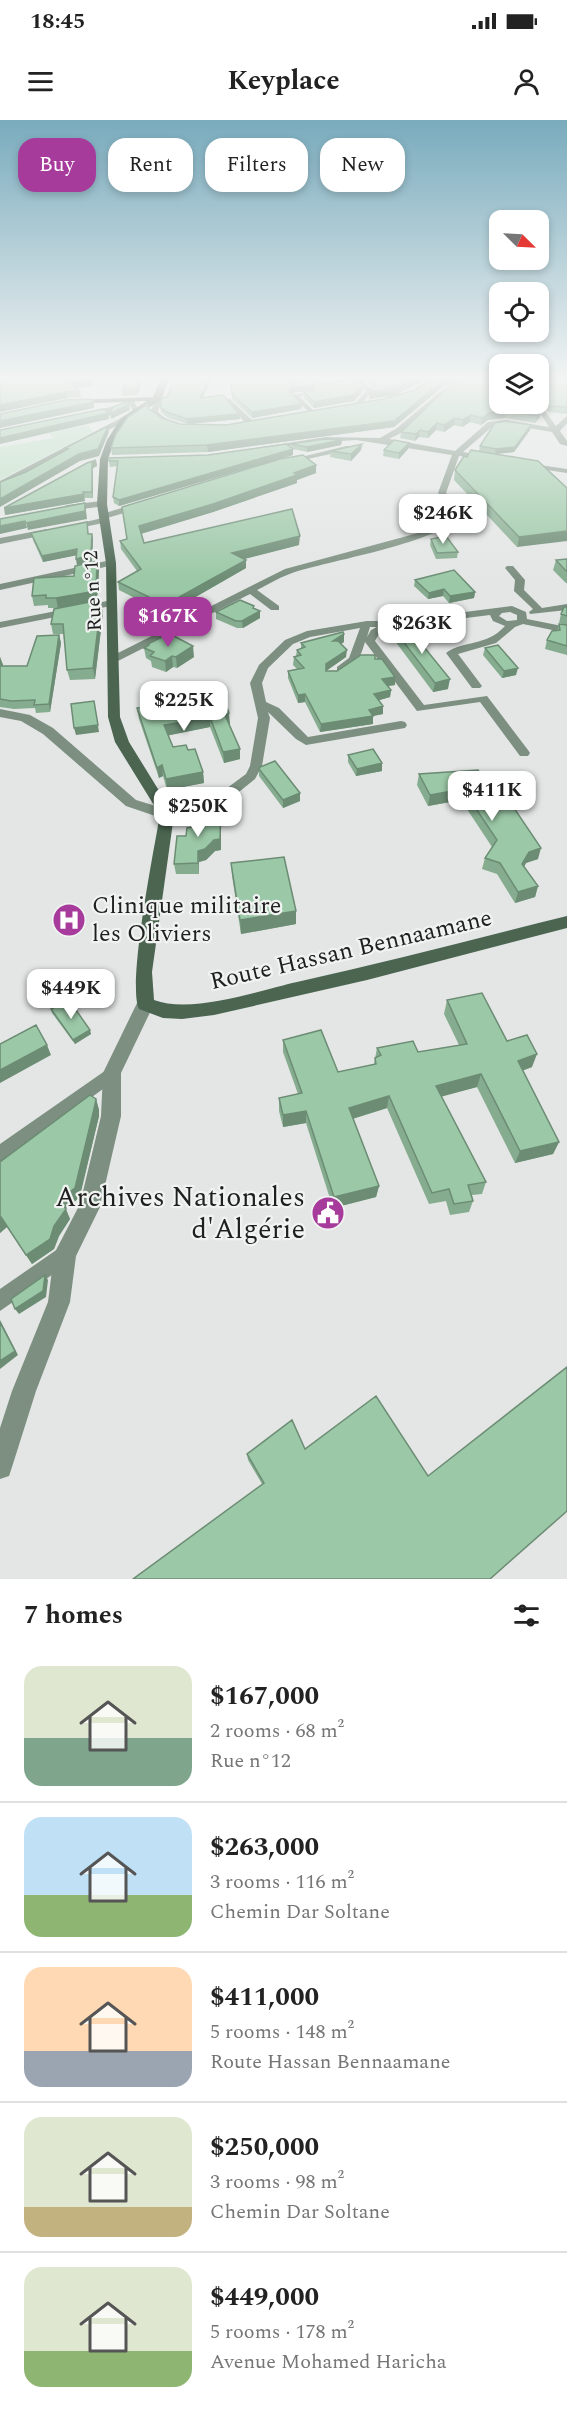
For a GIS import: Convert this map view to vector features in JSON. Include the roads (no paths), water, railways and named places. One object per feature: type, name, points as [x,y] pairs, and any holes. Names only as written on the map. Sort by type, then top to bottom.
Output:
[{"type":"main road","name":"Rue n°12","points":[[109,445],[105,460],[102,504],[111,563],[114,717],[122,742],[167,815]]},
{"type":"main road","points":[[145,1004],[144,972],[167,815]]},
{"type":"main road","name":"Route Hassan Bennaamane","points":[[145,1004],[162,1011],[182,1012],[214,1008],[367,973],[567,922]]},
{"type":"street","points":[[0,484],[75,445]]},
{"type":"street","points":[[256,449],[286,445]]},
{"type":"street","points":[[278,464],[362,445]]},
{"type":"street","points":[[410,445],[490,459]]},
{"type":"street","points":[[112,660],[288,571],[425,534],[449,523],[461,514],[442,492],[456,454],[467,445]]},
{"type":"street","points":[[523,464],[567,471]]},
{"type":"street","points":[[0,541],[105,518],[148,503]]},
{"type":"street","points":[[55,510],[102,504]]},
{"type":"street","points":[[0,586],[111,563]]},
{"type":"street","points":[[510,568],[520,580],[521,596],[540,611]]},
{"type":"street","points":[[250,590],[275,608]]},
{"type":"street","points":[[0,625],[112,603]]},
{"type":"street","points":[[477,686],[451,653],[497,641],[518,620],[540,611],[567,607]]},
{"type":"street","points":[[0,713],[25,718],[48,731],[131,803],[167,815],[192,812],[224,797],[251,776],[256,766],[264,718],[256,684],[263,668],[289,642],[306,634],[367,624],[391,624],[496,611],[494,616],[499,621],[518,620],[567,630]]},
{"type":"street","points":[[331,675],[354,660],[367,624]]},
{"type":"street","points":[[391,624],[375,632],[370,641],[421,709],[483,698],[524,753]]},
{"type":"street","points":[[261,704],[272,708],[299,737],[306,741],[401,725]]},
{"type":"street","points":[[0,1467],[24,1391],[59,1302],[65,1254],[90,1207],[111,1116],[112,1073],[145,1004]]},
{"type":"street","points":[[0,1155],[112,1073]]},
{"type":"street","points":[[0,1301],[65,1254]]},
{"type":"place","name":"Clinique militaire les Oliviers","points":[[69,920]]},
{"type":"place","name":"Archives Nationales d'Algérie","points":[[328,1213]]}]
